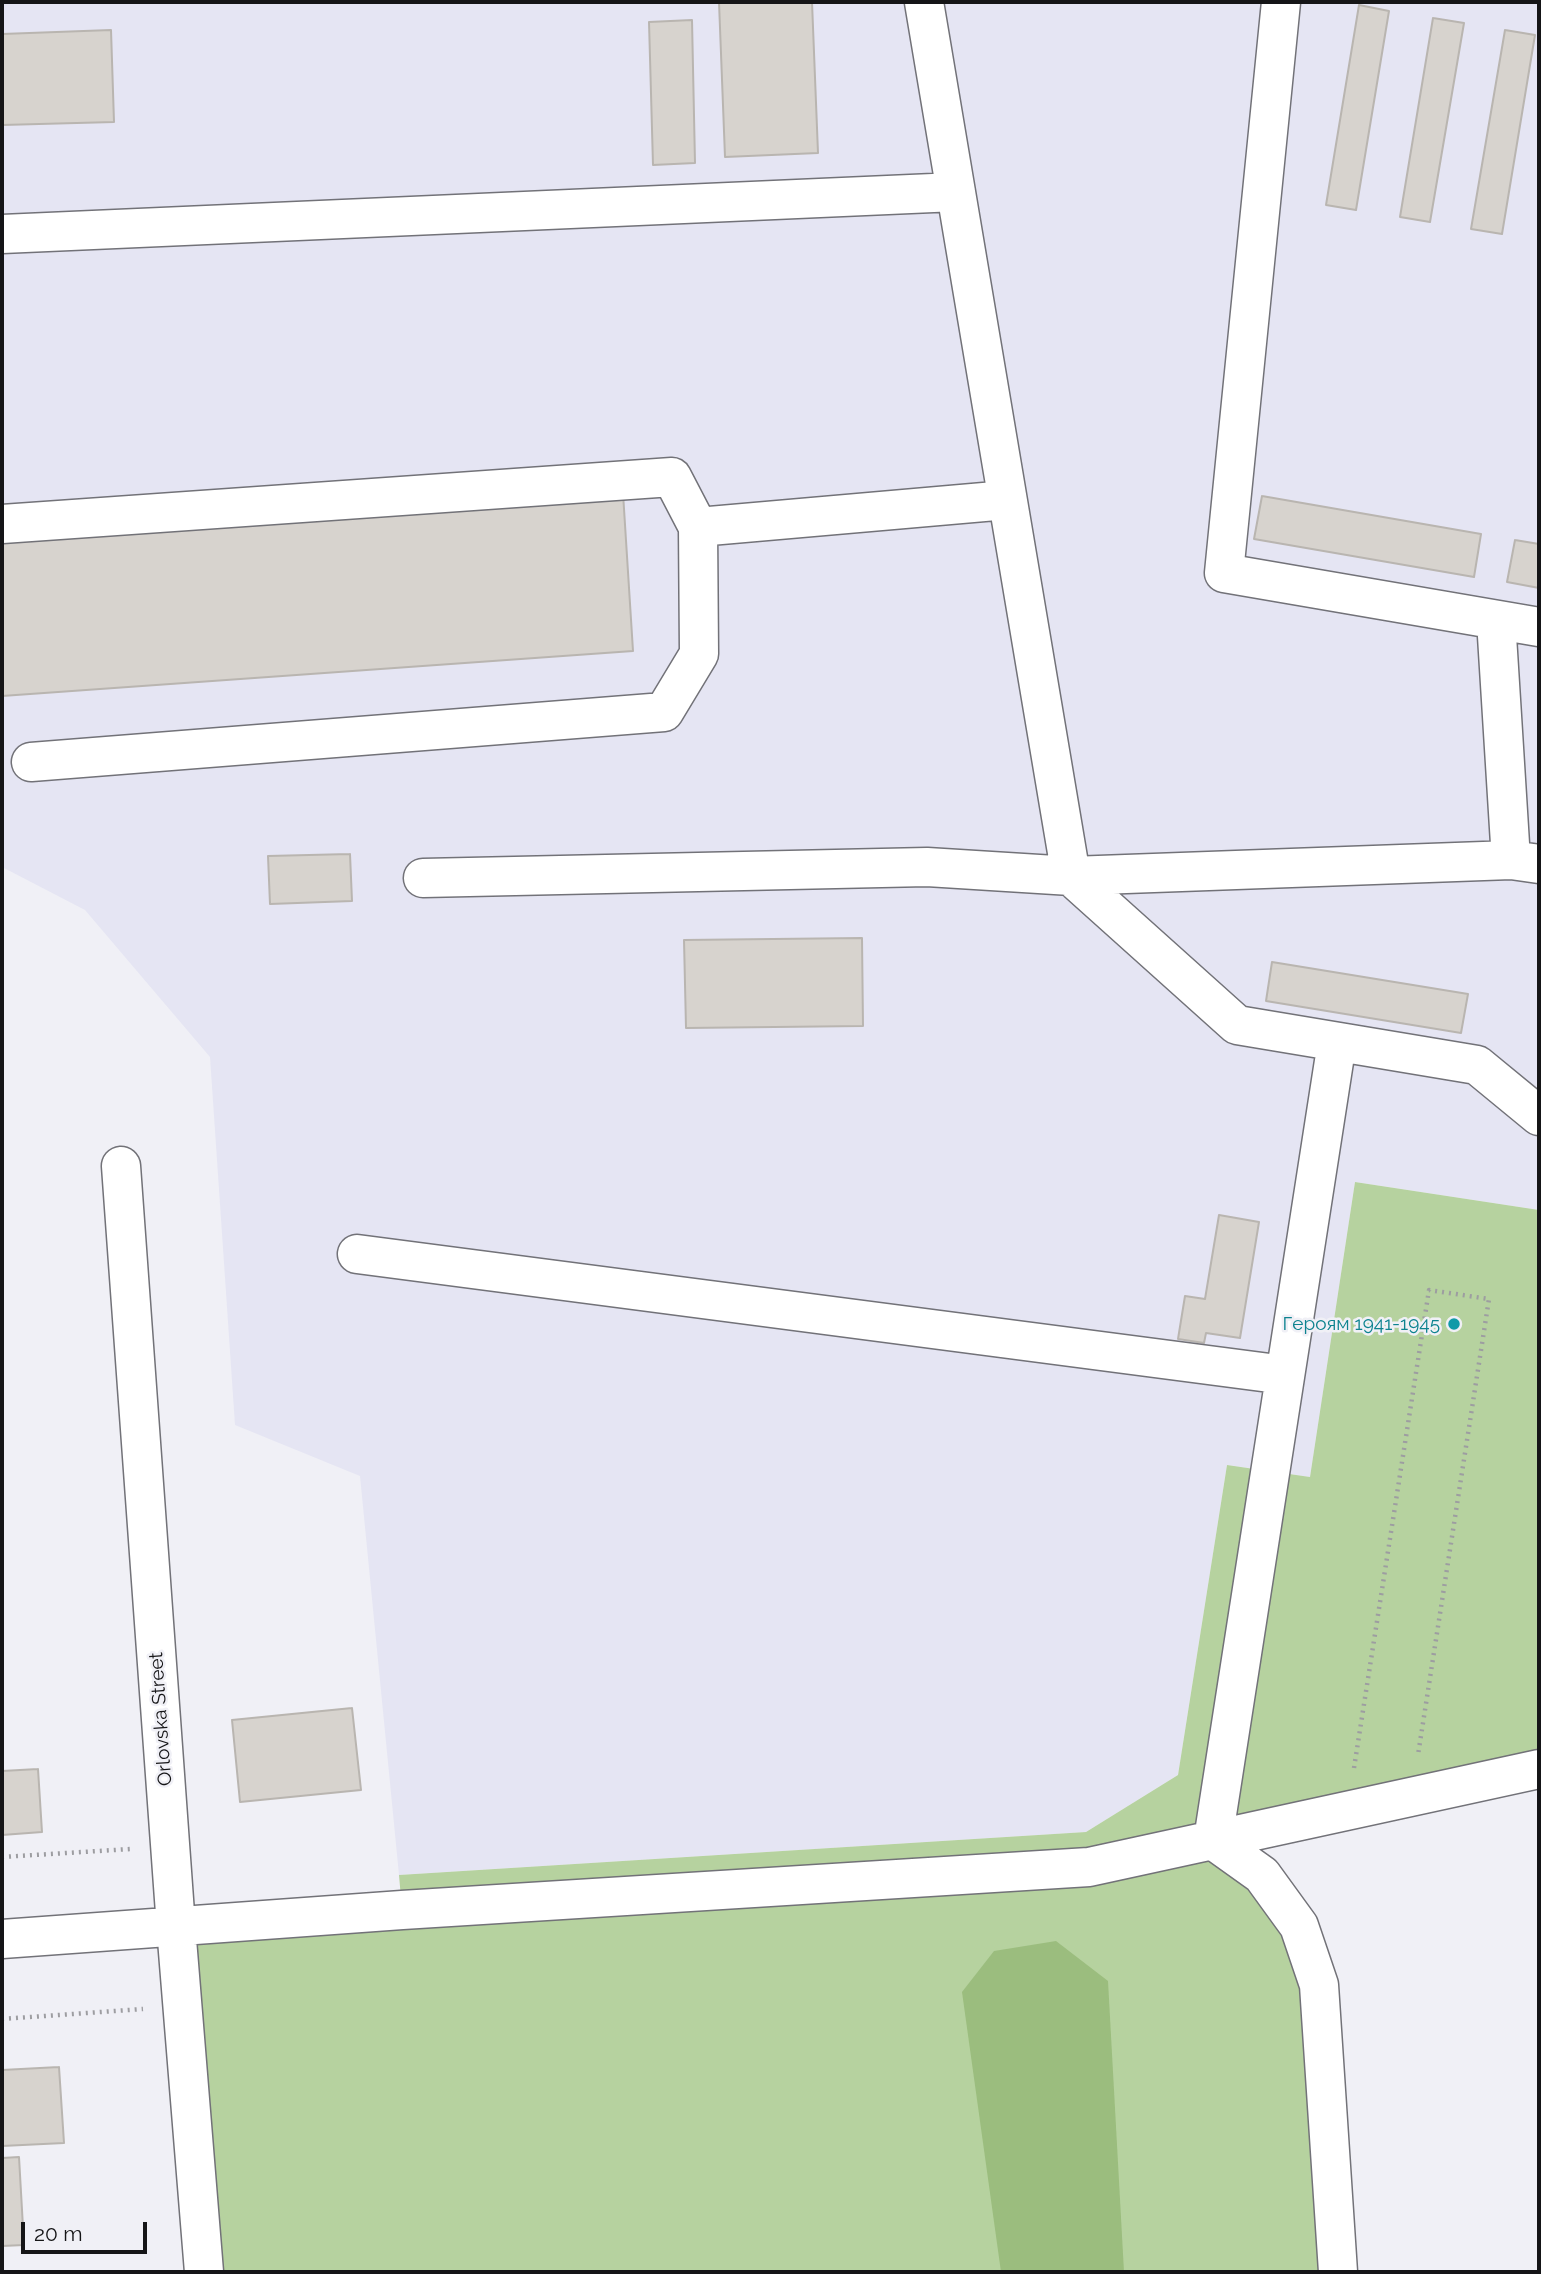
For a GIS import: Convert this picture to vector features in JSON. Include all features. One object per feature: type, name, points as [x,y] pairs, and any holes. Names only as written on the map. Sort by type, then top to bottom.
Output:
[{"type":"street","points":[[924,2],[1070,876],[1237,1025],[1477,1065],[1539,1116]]},
{"type":"street","points":[[1281,2],[1224,573],[1539,627]]},
{"type":"street","points":[[2,234],[956,192]]},
{"type":"street","points":[[2,524],[671,477],[698,527],[699,654],[664,712],[31,762]]},
{"type":"street","points":[[698,527],[1007,500]]},
{"type":"street","points":[[423,878],[927,867],[1070,876],[1525,862],[1496,620]]},
{"type":"street","points":[[1213,1840],[1337,1042]]},
{"type":"street","name":"Orlovska Street","points":[[121,1167],[204,2272]]},
{"type":"street","points":[[357,1254],[1285,1375]]},
{"type":"street","points":[[2,1939],[402,1910],[1089,1867],[1539,1769]]},
{"type":"street","points":[[1213,1840],[1262,1875],[1270,1885],[1299,1926],[1320,1985],[1338,2272]]},
{"type":"path","points":[[1348,1811],[1429,1290],[1489,1299],[1411,1797]]},
{"type":"path","points":[[2,1857],[170,1846]]},
{"type":"path","points":[[2,2019],[182,2007]]},
{"type":"shaded area","points":[[2,2],[1539,2],[1539,1210],[1355,1182],[1310,1477],[1227,1465],[1178,1775],[1086,1832],[399,1875],[360,1476],[235,1425],[210,1057],[85,910],[2,867]]},
{"type":"green space","points":[[1355,1182],[1539,1210],[1539,1769],[1213,1841],[1299,1926],[1338,2272],[204,2272],[176,1927],[402,1910],[399,1875],[1086,1832],[1178,1775],[1227,1465],[1310,1477]]},
{"type":"green space","points":[[1056,1941],[1108,1981],[1124,2272],[1001,2272],[962,1992],[994,1951]]},
{"type":"building","points":[[719,2],[812,2],[818,153],[725,157]]},
{"type":"building","points":[[1359,5],[1389,11],[1356,210],[1326,205]]},
{"type":"building","points":[[1433,18],[1464,23],[1430,222],[1400,217]]},
{"type":"building","points":[[692,20],[695,163],[653,165],[649,22]]},
{"type":"building","points":[[111,30],[114,122],[2,125],[2,34]]},
{"type":"building","points":[[1505,30],[1535,35],[1502,234],[1471,229]]},
{"type":"building","points":[[623,493],[633,651],[2,696],[2,537]]},
{"type":"building","points":[[1262,496],[1481,534],[1474,577],[1254,539]]},
{"type":"building","points":[[1515,540],[1539,544],[1539,588],[1507,582]]},
{"type":"building","points":[[350,854],[352,901],[270,904],[268,856]]},
{"type":"building","points":[[862,938],[863,1026],[686,1028],[684,940]]},
{"type":"building","points":[[1272,962],[1468,994],[1461,1033],[1266,1001]]},
{"type":"building","points":[[1219,1215],[1259,1222],[1240,1338],[1206,1333],[1204,1343],[1178,1339],[1185,1296],[1205,1299]]},
{"type":"building","points":[[352,1708],[361,1790],[240,1802],[232,1720]]},
{"type":"building","points":[[38,1769],[42,1832],[2,1835],[2,1771]]},
{"type":"building","points":[[59,2067],[64,2143],[2,2146],[2,2070]]},
{"type":"building","points":[[19,2157],[24,2245],[2,2246],[2,2158]]},
{"type":"place","name":"Героям 1941-1945","points":[[1454,1324]]}]
